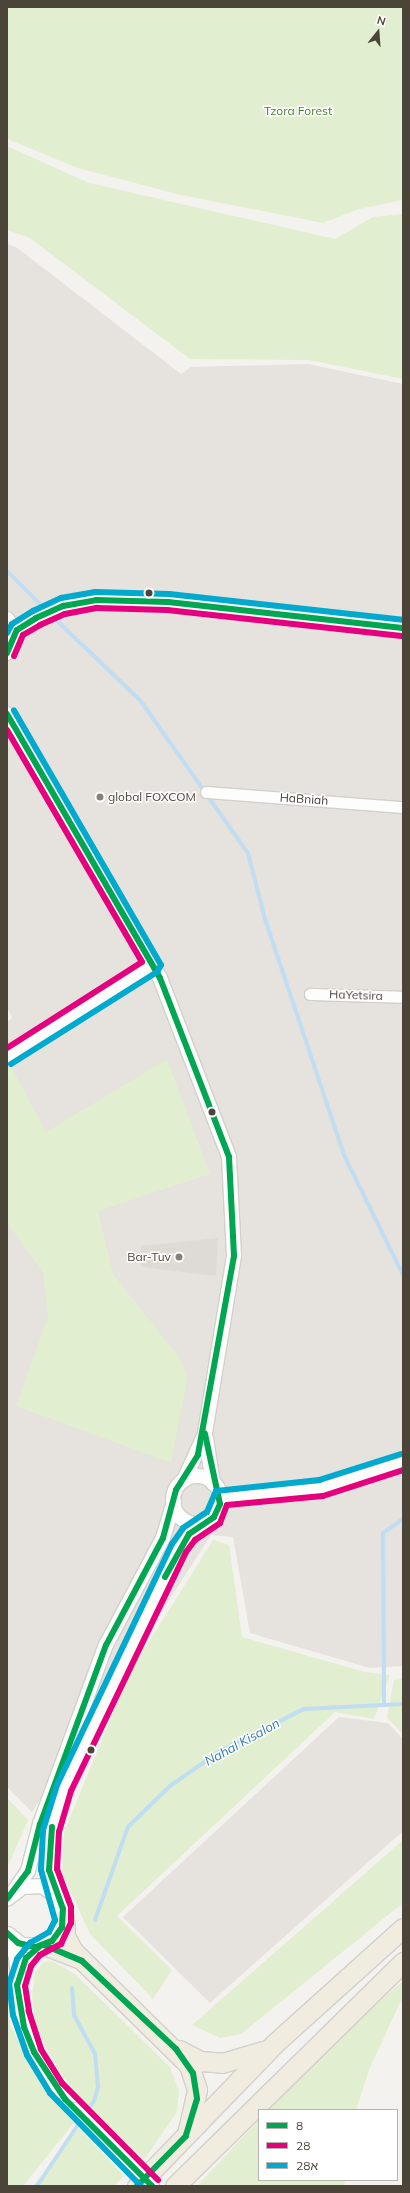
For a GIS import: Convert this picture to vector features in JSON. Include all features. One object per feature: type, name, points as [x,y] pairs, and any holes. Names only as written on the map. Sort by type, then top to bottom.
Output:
[{"type":"highway","points":[[64,1918],[68,1943],[82,1961],[170,2044],[189,2065],[196,2082],[196,2108],[186,2136]]},
{"type":"highway","points":[[137,2186],[274,2044],[403,1928]]},
{"type":"highway","points":[[42,1946],[66,1951],[82,1961]]},
{"type":"highway","points":[[175,2186],[403,1962]]},
{"type":"highway","points":[[170,2044],[191,2057],[222,2063],[253,2056],[274,2044]]},
{"type":"street","points":[[7,653],[17,630],[63,606],[122,599],[403,628]]},
{"type":"street","points":[[7,617],[17,630]]},
{"type":"street","points":[[7,714],[153,965],[229,1157],[234,1256],[205,1434],[184,1480],[176,1490],[174,1502],[163,1538],[106,1645],[41,1819],[28,1872],[11,1895]]},
{"type":"street","name":"HaBniah","points":[[206,792],[403,807]]},
{"type":"street","points":[[7,1057],[153,965]]},
{"type":"street","name":"HaYetsira","points":[[310,994],[403,997]]},
{"type":"street","points":[[17,1985],[26,1958],[58,1934],[64,1918],[55,1894],[49,1870],[50,1842],[64,1788],[179,1548],[201,1523],[218,1511],[221,1497],[213,1482],[205,1434]]},
{"type":"street","points":[[221,1497],[320,1488],[403,1462]]},
{"type":"street","points":[[184,1480],[199,1477],[213,1482]]},
{"type":"street","points":[[174,1502],[176,1511],[186,1522],[201,1523]]},
{"type":"street","points":[[11,1895],[37,1885],[55,1894]]},
{"type":"street","points":[[8,1934],[22,1945],[42,1946]]},
{"type":"street","points":[[8,1934],[16,1958],[17,1985],[24,2027],[34,2052],[47,2076],[75,2110],[152,2186]]},
{"type":"shaded area","points":[[7,244],[16,247],[181,374],[191,367],[308,364],[403,384],[403,1666],[370,1668],[250,1633],[233,1537],[211,1535],[32,1812],[7,1787],[7,1022],[12,1018],[7,1007]]},
{"type":"shaded area","points":[[339,1717],[388,1723],[403,1739],[403,1831],[210,2003],[123,1917]]},
{"type":"green space","name":"Tzora Forest","points":[[7,7],[403,7],[403,200],[359,209],[323,223],[177,194],[78,168],[7,139]]},
{"type":"green space","points":[[7,146],[89,183],[335,239],[373,217],[403,214],[403,379],[309,360],[190,359],[30,238],[7,230]]},
{"type":"green space","points":[[167,1059],[210,1174],[98,1211],[113,1274],[178,1356],[188,1376],[171,1463],[16,1406],[48,1317],[43,1272],[7,1223],[7,1069],[11,1066],[46,1132]]},
{"type":"green space","points":[[213,1540],[229,1545],[242,1637],[365,1672],[390,1675],[374,1719],[335,1712],[117,1916],[172,1970],[153,1999],[90,1934],[62,1873],[64,1832],[130,1672]]},
{"type":"green space","points":[[403,1679],[403,1734],[387,1718],[394,1680]]},
{"type":"green space","points":[[7,1798],[28,1820],[7,1868]]},
{"type":"green space","points":[[403,1840],[403,1903],[241,2034],[220,2038],[192,2025]]},
{"type":"green space","points":[[52,1961],[75,1974],[170,2067],[179,2091],[177,2112],[144,2160],[84,2102],[60,2073],[45,2046],[36,2026],[32,1996],[35,1973],[43,1962]]},
{"type":"green space","points":[[7,1965],[10,2025],[42,2086],[74,2123],[23,2186],[7,2186]]},
{"type":"green space","points":[[403,1981],[403,1996],[369,2070],[356,2109],[269,2109],[335,2039]]},
{"type":"green space","points":[[258,2121],[258,2181],[345,2181],[344,2186],[197,2186]]},
{"type":"green space","points":[[79,2128],[124,2176],[114,2186],[33,2186]]},
{"type":"building","name":"Bar-Tuv","points":[[218,1238],[216,1276],[142,1267],[141,1246]]},
{"type":"waterway","points":[[7,571],[46,610]]},
{"type":"waterway","points":[[51,615],[140,700],[248,853],[265,919],[344,1155],[403,1275]]},
{"type":"waterway","points":[[384,1703],[383,1533],[403,1519]]},
{"type":"waterway","name":"Nahal Kisalon","points":[[95,1920],[128,1827],[170,1786],[220,1751],[304,1709],[403,1704]]},
{"type":"waterway","name":"Nahal Kisalon","points":[[37,2186],[94,2101],[98,2087],[95,2054],[74,2015],[72,1988]]},
{"type":"transit line","name":"28א","points":[[7,633],[12,624],[33,611],[61,598],[95,592],[169,594],[403,620]]},
{"type":"transit line","name":"8","points":[[7,653],[17,630],[36,618],[63,606],[96,600],[168,602],[403,628]]},
{"type":"transit line","name":"28","points":[[14,656],[23,635],[40,625],[65,614],[97,608],[167,610],[402,636]]},
{"type":"transit line","name":"28א","points":[[11,1064],[157,972],[161,965],[14,710]]},
{"type":"transit line","name":"8","points":[[7,714],[160,978],[229,1157],[234,1256],[198,1455],[176,1490],[163,1538],[106,1645],[40,1824],[28,1871],[7,1899]]},
{"type":"transit line","name":"28","points":[[7,730],[142,962],[7,1048]]},
{"type":"transit line","name":"8","points":[[165,1577],[189,1534],[214,1517],[220,1504],[205,1434]]},
{"type":"transit line","name":"28א","points":[[141,2186],[50,2093],[27,2055],[13,2015],[9,1984],[17,1959],[30,1943],[49,1932],[55,1920],[41,1870],[43,1830],[57,1785],[172,1544],[183,1528],[207,1512],[216,1491],[319,1480],[401,1454]]},
{"type":"transit line","name":"28","points":[[158,2180],[62,2083],[41,2049],[29,2011],[25,1986],[31,1966],[40,1955],[61,1944],[71,1923],[71,1907],[57,1869],[59,1832],[71,1791],[186,1552],[195,1540],[220,1523],[227,1505],[323,1496],[403,1470]]},
{"type":"transit line","name":"8","points":[[7,1933],[18,1943],[36,1947],[52,1941],[62,1927],[63,1909],[49,1870],[52,1827]]},
{"type":"transit line","name":"8","points":[[44,1945],[82,1961],[176,2049],[193,2073],[197,2099],[186,2136],[137,2186]]},
{"type":"transit line","name":"8","points":[[40,1946],[26,1958],[17,1985],[24,2027],[34,2052],[65,2099],[152,2186]]},
{"type":"place","name":"global FOXCOM","points":[[100,797]]},
{"type":"place","name":"Bar-Tuv","points":[[179,1257]]}]
